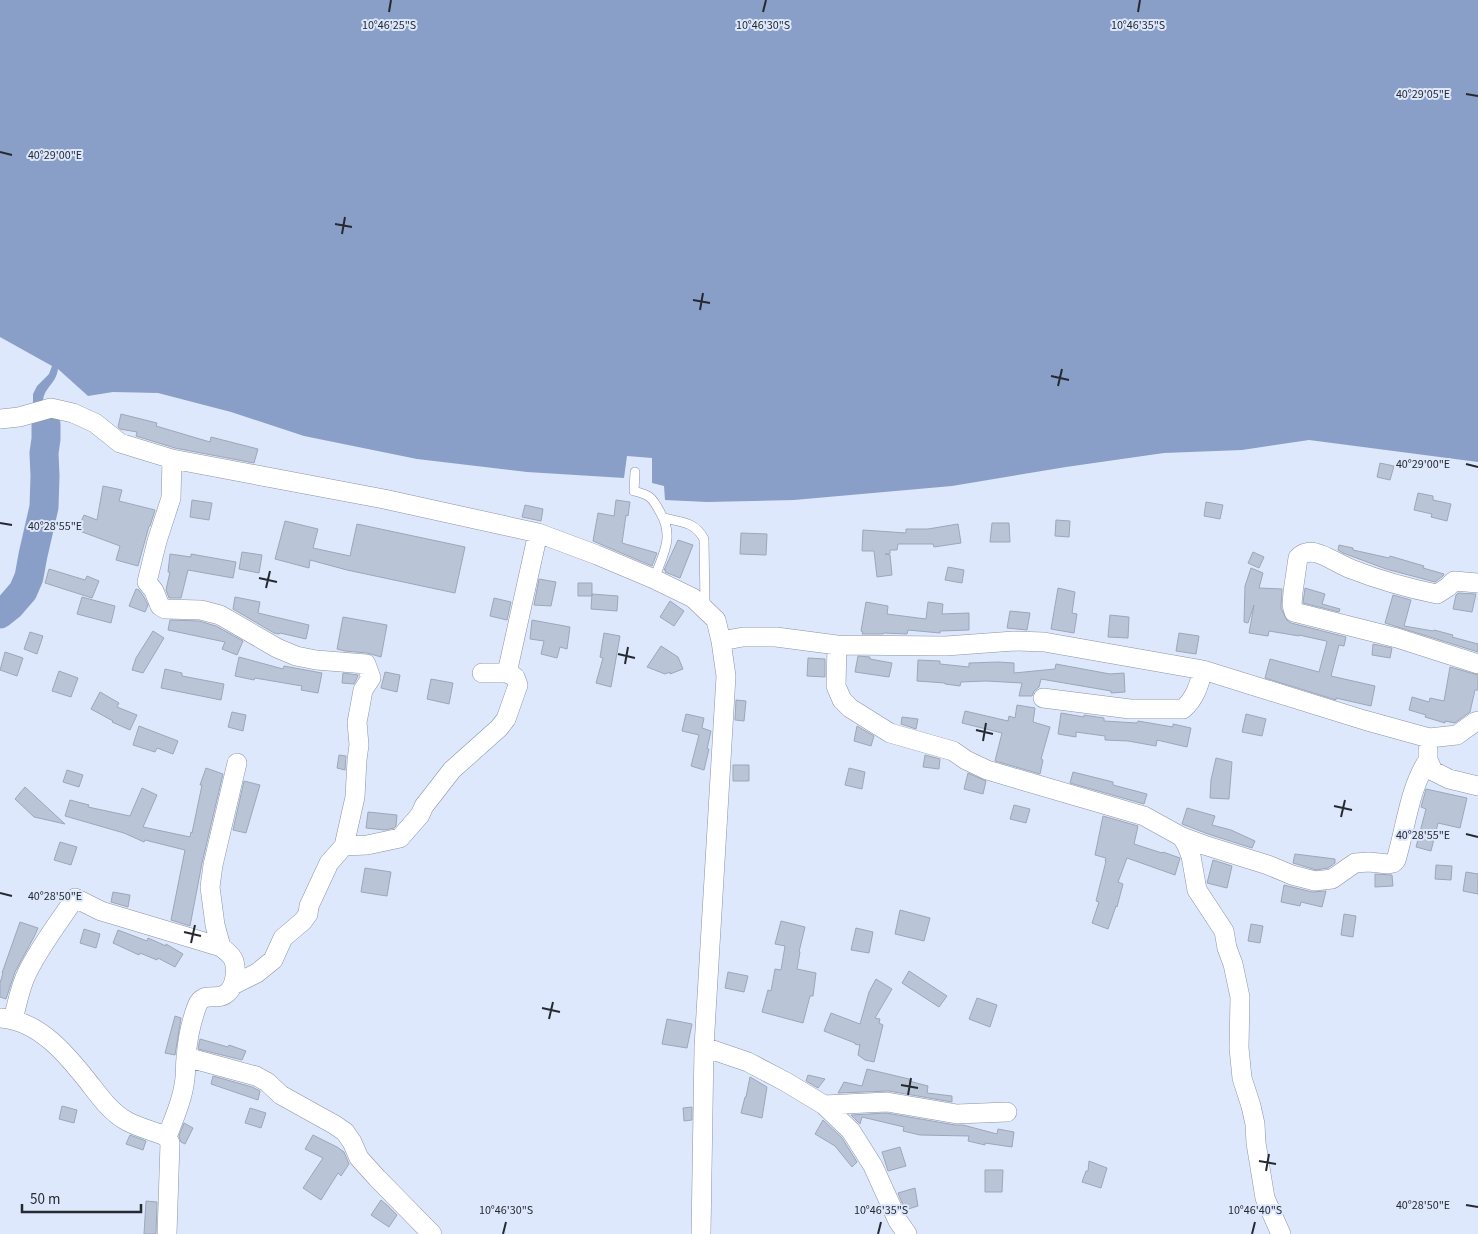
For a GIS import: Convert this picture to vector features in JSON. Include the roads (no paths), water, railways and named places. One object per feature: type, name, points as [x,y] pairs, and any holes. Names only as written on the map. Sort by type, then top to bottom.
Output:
[{"type":"street","points":[[0,419],[19,417],[51,408],[73,413],[94,423],[120,443],[172,459],[384,499],[538,533],[597,554],[693,598],[716,620],[722,641],[726,676],[704,1047],[701,1234]]},
{"type":"street","points":[[172,459],[171,498],[157,541],[147,582],[154,591],[160,606],[165,609],[201,610],[220,614],[277,648],[296,656],[316,660],[366,664],[371,678],[363,690],[358,712],[359,744],[356,790],[344,846],[329,863],[318,884],[309,906],[308,914],[303,921],[283,938],[273,960],[257,973],[233,985]]},
{"type":"street","points":[[507,673],[538,533]]},
{"type":"street","points":[[1478,583],[1454,581],[1437,594],[1403,587],[1350,569],[1316,553],[1307,553],[1302,554],[1298,558],[1292,605],[1294,612],[1397,638],[1478,664]]},
{"type":"street","points":[[722,641],[743,637],[776,637],[837,645],[946,646],[1014,641],[1044,642],[1203,670],[1428,738],[1457,735],[1478,721]]},
{"type":"street","points":[[837,645],[836,686],[842,700],[850,708],[890,733],[953,751],[966,760],[987,770],[1144,816],[1182,837],[1204,846],[1315,881],[1332,879],[1355,863],[1388,864],[1396,860],[1412,796],[1420,772],[1428,760]]},
{"type":"street","points":[[1043,698],[1130,709],[1183,709],[1196,692],[1203,670]]},
{"type":"street","points":[[344,846],[367,845],[400,838],[420,815],[424,806],[452,770],[499,728],[506,719],[518,685],[516,678],[507,673],[482,673]]},
{"type":"street","points":[[1428,738],[1428,760],[1432,771],[1449,779],[1478,786]]},
{"type":"street","points":[[221,947],[214,925],[210,887],[213,865],[237,763]]},
{"type":"street","points":[[1182,837],[1191,856],[1197,890],[1224,932],[1233,964],[1240,997],[1239,1048],[1242,1078],[1251,1106],[1265,1198],[1281,1234]]},
{"type":"street","points":[[167,1137],[182,1098],[186,1057],[192,1024],[198,1005],[201,1000],[207,997],[221,996],[228,993],[233,985],[236,973],[234,960],[221,947],[101,912],[75,898],[27,972],[20,993],[6,1019],[22,1022],[41,1033],[62,1051],[106,1104],[125,1120],[167,1137],[170,1143],[167,1234]]},
{"type":"street","points":[[704,1047],[748,1062],[824,1105],[851,1130],[872,1166],[898,1221],[907,1234]]},
{"type":"street","points":[[186,1057],[256,1076],[271,1085],[281,1095],[340,1128],[352,1142],[360,1158],[377,1178],[432,1234]]},
{"type":"street","points":[[824,1105],[887,1102],[957,1114],[1007,1112]]},
{"type":"lane","points":[[635,472],[634,491],[642,492],[652,498],[664,518],[668,532],[667,543],[654,579]]},
{"type":"lane","points":[[664,518],[689,523],[699,531],[704,539],[704,608]]},
{"type":"water","points":[[0,0],[1478,0],[1478,462],[1309,440],[1242,450],[1164,453],[952,486],[794,500],[707,502],[665,500],[664,486],[652,483],[652,458],[627,456],[624,478],[527,472],[417,459],[304,436],[231,412],[158,393],[113,392],[88,396],[58,369],[55,379],[43,399],[44,409],[51,419],[53,426],[52,437],[44,464],[40,420],[33,403],[33,394],[37,386],[49,374],[52,366],[0,337]]},
{"type":"waterway","points":[[0,614],[23,591],[29,577],[44,507],[46,424]]}]
